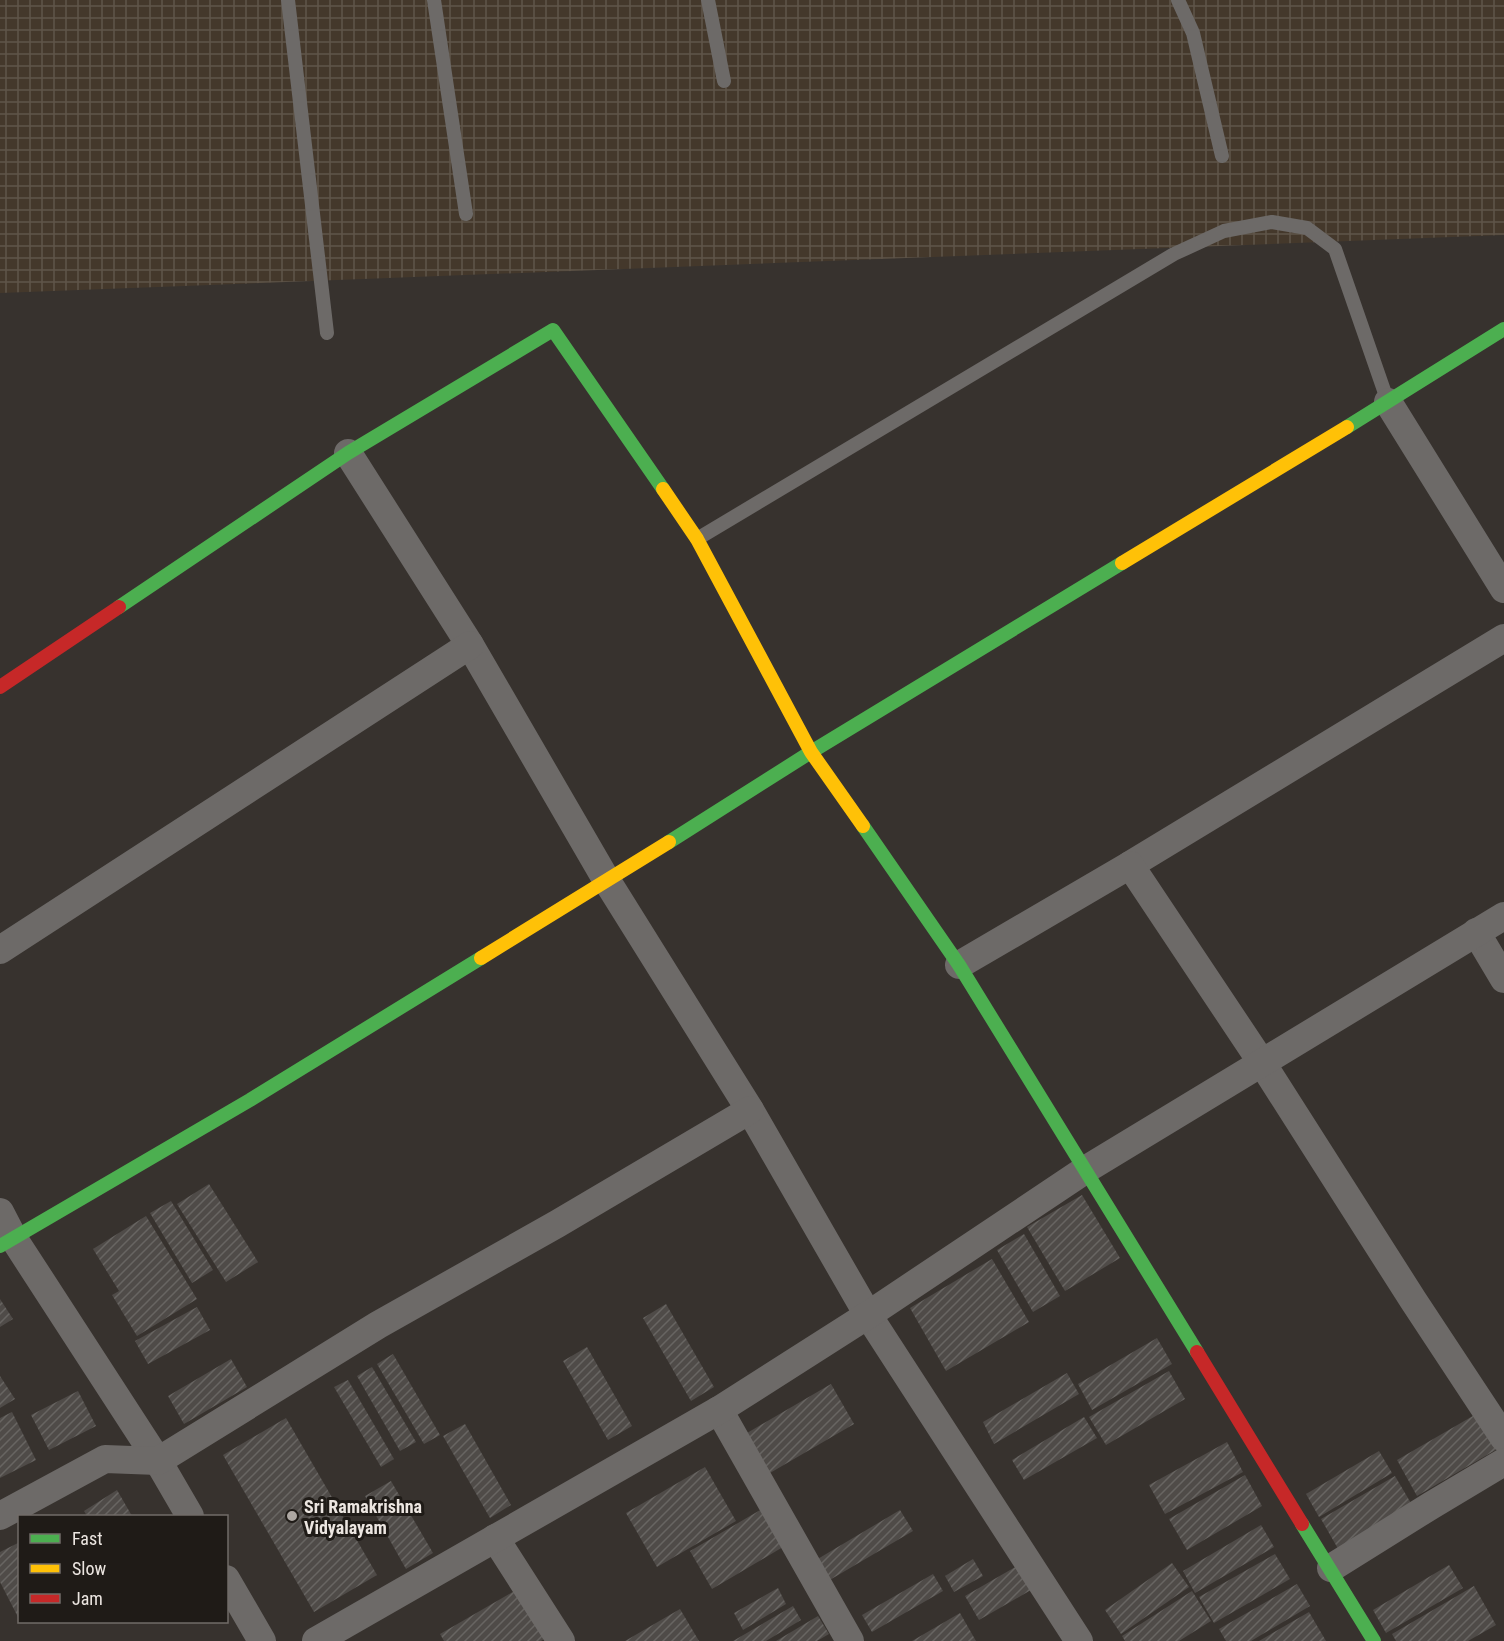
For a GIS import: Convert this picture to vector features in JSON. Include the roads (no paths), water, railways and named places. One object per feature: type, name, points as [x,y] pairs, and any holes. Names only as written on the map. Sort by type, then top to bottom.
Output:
[{"type":"street","points":[[7,1242],[250,1100],[607,881],[811,752],[1388,402],[1504,329]]},
{"type":"street","points":[[0,687],[348,453],[553,330],[697,539],[811,752],[959,965],[1374,1641]]},
{"type":"street","points":[[1388,402],[1504,589]]},
{"type":"street","points":[[348,453],[470,645],[607,881],[750,1110],[868,1315],[1079,1641]]},
{"type":"street","points":[[959,965],[1130,865],[1504,638]]},
{"type":"street","points":[[0,950],[470,645]]},
{"type":"street","points":[[1130,865],[1263,1063],[1413,1300],[1504,1438]]},
{"type":"street","points":[[316,1641],[719,1410],[868,1315],[1085,1170],[1504,916]]},
{"type":"street","points":[[1476,932],[1504,979]]},
{"type":"street","points":[[0,1516],[105,1459],[158,1461],[378,1325],[557,1224],[750,1110]]},
{"type":"street","points":[[0,1212],[7,1242],[158,1461],[189,1515]]},
{"type":"street","points":[[719,1410],[850,1641]]},
{"type":"street","points":[[1331,1568],[1504,1462]]},
{"type":"street","points":[[495,1539],[561,1641]]},
{"type":"street","points":[[228,1582],[262,1641]]},
{"type":"lane","points":[[288,0],[327,333]]},
{"type":"lane","points":[[434,0],[466,214]]},
{"type":"lane","points":[[708,0],[724,81]]},
{"type":"lane","points":[[1178,0],[1193,33],[1222,156]]},
{"type":"lane","points":[[697,539],[1174,254],[1224,231],[1272,222],[1307,228],[1335,249],[1388,402]]},
{"type":"place","name":"Sri Ramakrishna Vidyalayam","points":[[292,1516]]}]
